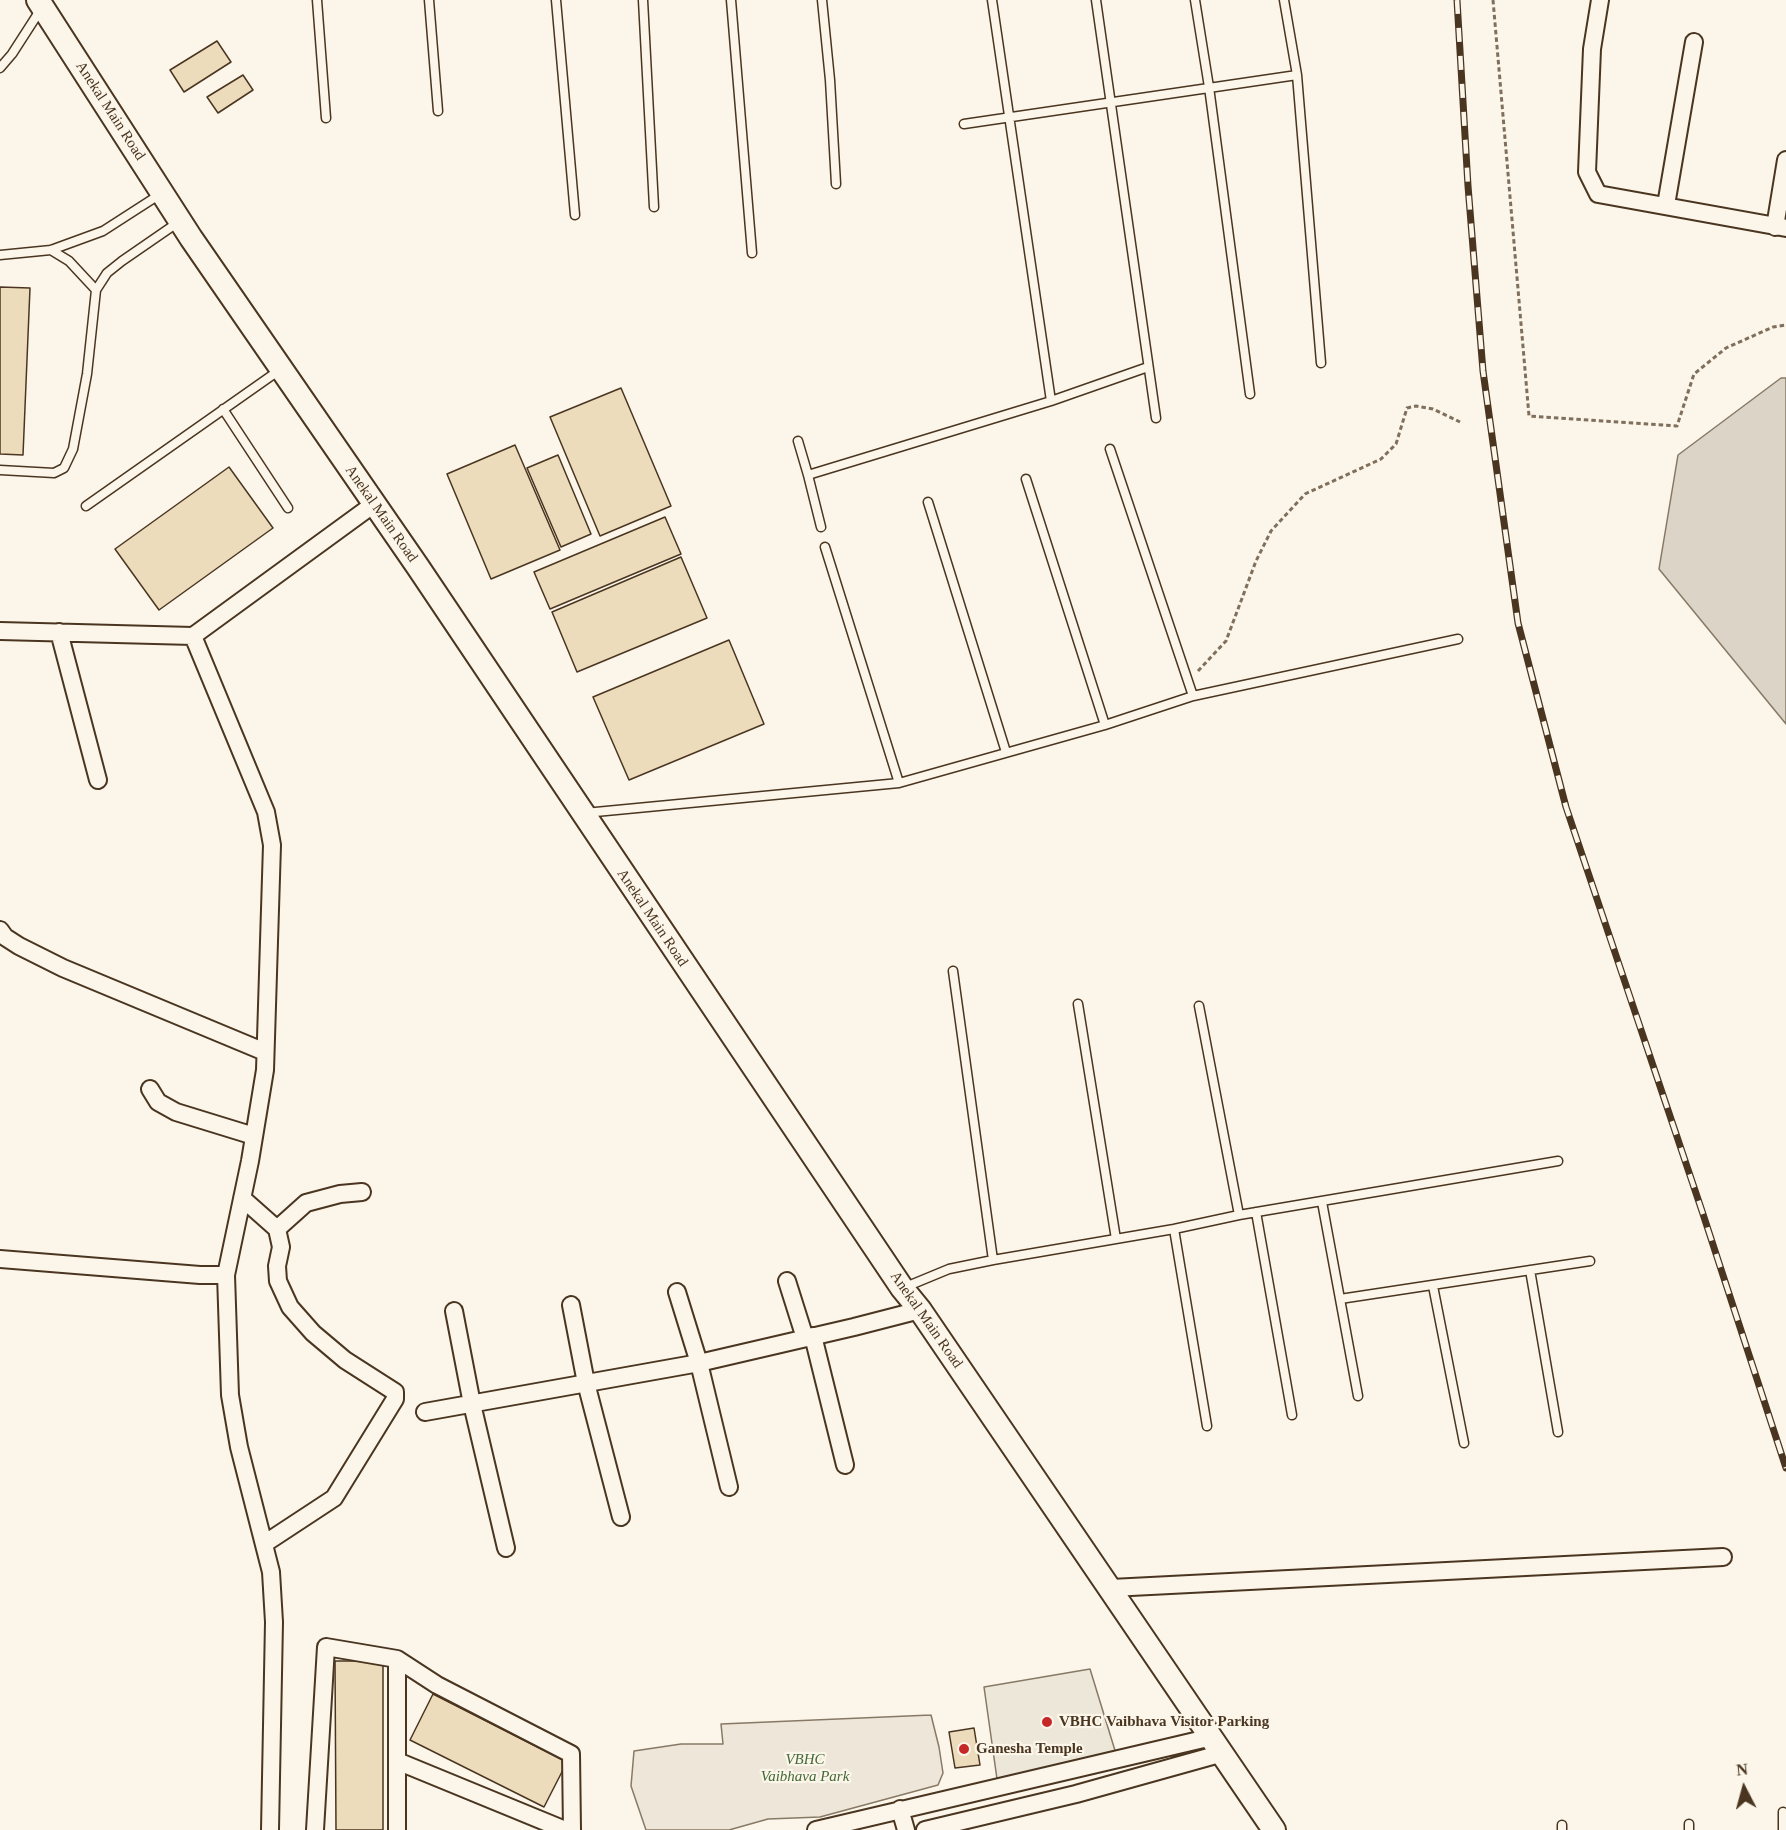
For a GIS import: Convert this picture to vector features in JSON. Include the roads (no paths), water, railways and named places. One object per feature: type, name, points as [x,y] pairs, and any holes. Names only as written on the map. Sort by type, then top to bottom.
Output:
[{"type":"main road","name":"Anekal Main Road","points":[[40,3],[180,221],[374,504],[902,1288],[920,1310],[1111,1588],[1274,1830]]},
{"type":"street","points":[[1600,0],[1592,49],[1587,172],[1598,194],[1780,227],[1786,160]]},
{"type":"street","points":[[1666,205],[1694,42]]},
{"type":"street","points":[[0,631],[193,636],[374,504]]},
{"type":"street","points":[[59,632],[98,780]]},
{"type":"street","points":[[193,636],[266,812],[272,845],[265,1070],[226,1275],[230,1395],[239,1447],[271,1572],[274,1622],[270,1830]]},
{"type":"street","points":[[0,930],[5,937],[19,946],[63,968],[266,1052]]},
{"type":"street","points":[[150,1089],[158,1102],[176,1112],[254,1136]]},
{"type":"street","points":[[278,1229],[306,1203],[340,1194],[362,1192]]},
{"type":"street","points":[[242,1198],[278,1229],[281,1247],[277,1266],[278,1281],[290,1307],[332,1350],[395,1392],[396,1395],[334,1498],[264,1544]]},
{"type":"street","points":[[0,1259],[200,1275],[226,1275]]},
{"type":"street","points":[[787,1281],[809,1337],[845,1465]]},
{"type":"street","points":[[677,1292],[699,1363],[729,1487]]},
{"type":"street","points":[[571,1305],[586,1383],[621,1517]]},
{"type":"street","points":[[425,1412],[699,1363],[920,1310]]},
{"type":"street","points":[[454,1311],[472,1404],[506,1548]]},
{"type":"street","points":[[1111,1588],[1723,1557]]},
{"type":"street","points":[[315,1830],[326,1647],[397,1659],[437,1685],[571,1754],[572,1830]]},
{"type":"street","points":[[397,1659],[397,1830]]},
{"type":"street","points":[[816,1830],[900,1809],[1217,1745]]},
{"type":"street","points":[[925,1830],[1076,1794],[1217,1745]]},
{"type":"street","points":[[397,1761],[565,1830]]},
{"type":"street","points":[[900,1809],[906,1830]]},
{"type":"lane","points":[[317,0],[326,118]]},
{"type":"lane","points":[[429,0],[438,111]]},
{"type":"lane","points":[[556,0],[575,216]]},
{"type":"lane","points":[[643,0],[654,207]]},
{"type":"lane","points":[[731,0],[752,253]]},
{"type":"lane","points":[[822,0],[830,80],[836,184]]},
{"type":"lane","points":[[992,0],[1051,401]]},
{"type":"lane","points":[[1095,0],[1156,418]]},
{"type":"lane","points":[[1195,0],[1209,87],[1250,394]]},
{"type":"lane","points":[[1284,0],[1297,75],[1321,363]]},
{"type":"lane","points":[[0,68],[12,54],[40,3]]},
{"type":"lane","points":[[964,124],[1297,75]]},
{"type":"lane","points":[[0,255],[51,250],[103,231],[162,193]]},
{"type":"lane","points":[[0,470],[54,472],[64,468],[73,449],[87,375],[96,290],[107,273],[180,221]]},
{"type":"lane","points":[[51,250],[69,261],[96,290]]},
{"type":"lane","points":[[808,475],[1051,401],[1148,367]]},
{"type":"lane","points":[[86,506],[281,368]]},
{"type":"lane","points":[[223,409],[288,508]]},
{"type":"lane","points":[[798,441],[821,527]]},
{"type":"lane","points":[[1110,449],[1193,696]]},
{"type":"lane","points":[[1026,479],[1105,725]]},
{"type":"lane","points":[[928,502],[1006,752]]},
{"type":"lane","points":[[825,547],[899,783]]},
{"type":"lane","points":[[582,814],[899,783],[1105,725],[1193,696],[1458,639]]},
{"type":"lane","points":[[953,971],[993,1260]]},
{"type":"lane","points":[[1078,1004],[1116,1239]]},
{"type":"lane","points":[[1199,1006],[1239,1215]]},
{"type":"lane","points":[[902,1288],[949,1269],[993,1260],[1174,1229],[1256,1212],[1558,1161]]},
{"type":"lane","points":[[1322,1202],[1358,1396]]},
{"type":"lane","points":[[1256,1212],[1292,1415]]},
{"type":"lane","points":[[1174,1229],[1207,1426]]},
{"type":"lane","points":[[1340,1299],[1590,1261]]},
{"type":"lane","points":[[1530,1270],[1558,1432]]},
{"type":"lane","points":[[1433,1286],[1464,1443]]},
{"type":"lane","points":[[1783,1812],[1783,1830]]},
{"type":"railway","points":[[1457,0],[1468,186],[1483,371],[1518,623],[1566,807],[1786,1468]]},
{"type":"place","name":"VBHC Vaibhava Visitor Parking","points":[[1047,1722]]},
{"type":"place","name":"Ganesha Temple","points":[[964,1749]]},
{"type":"park label","name":"VBHC Vaibhava Park","points":[[805,1768]]}]
